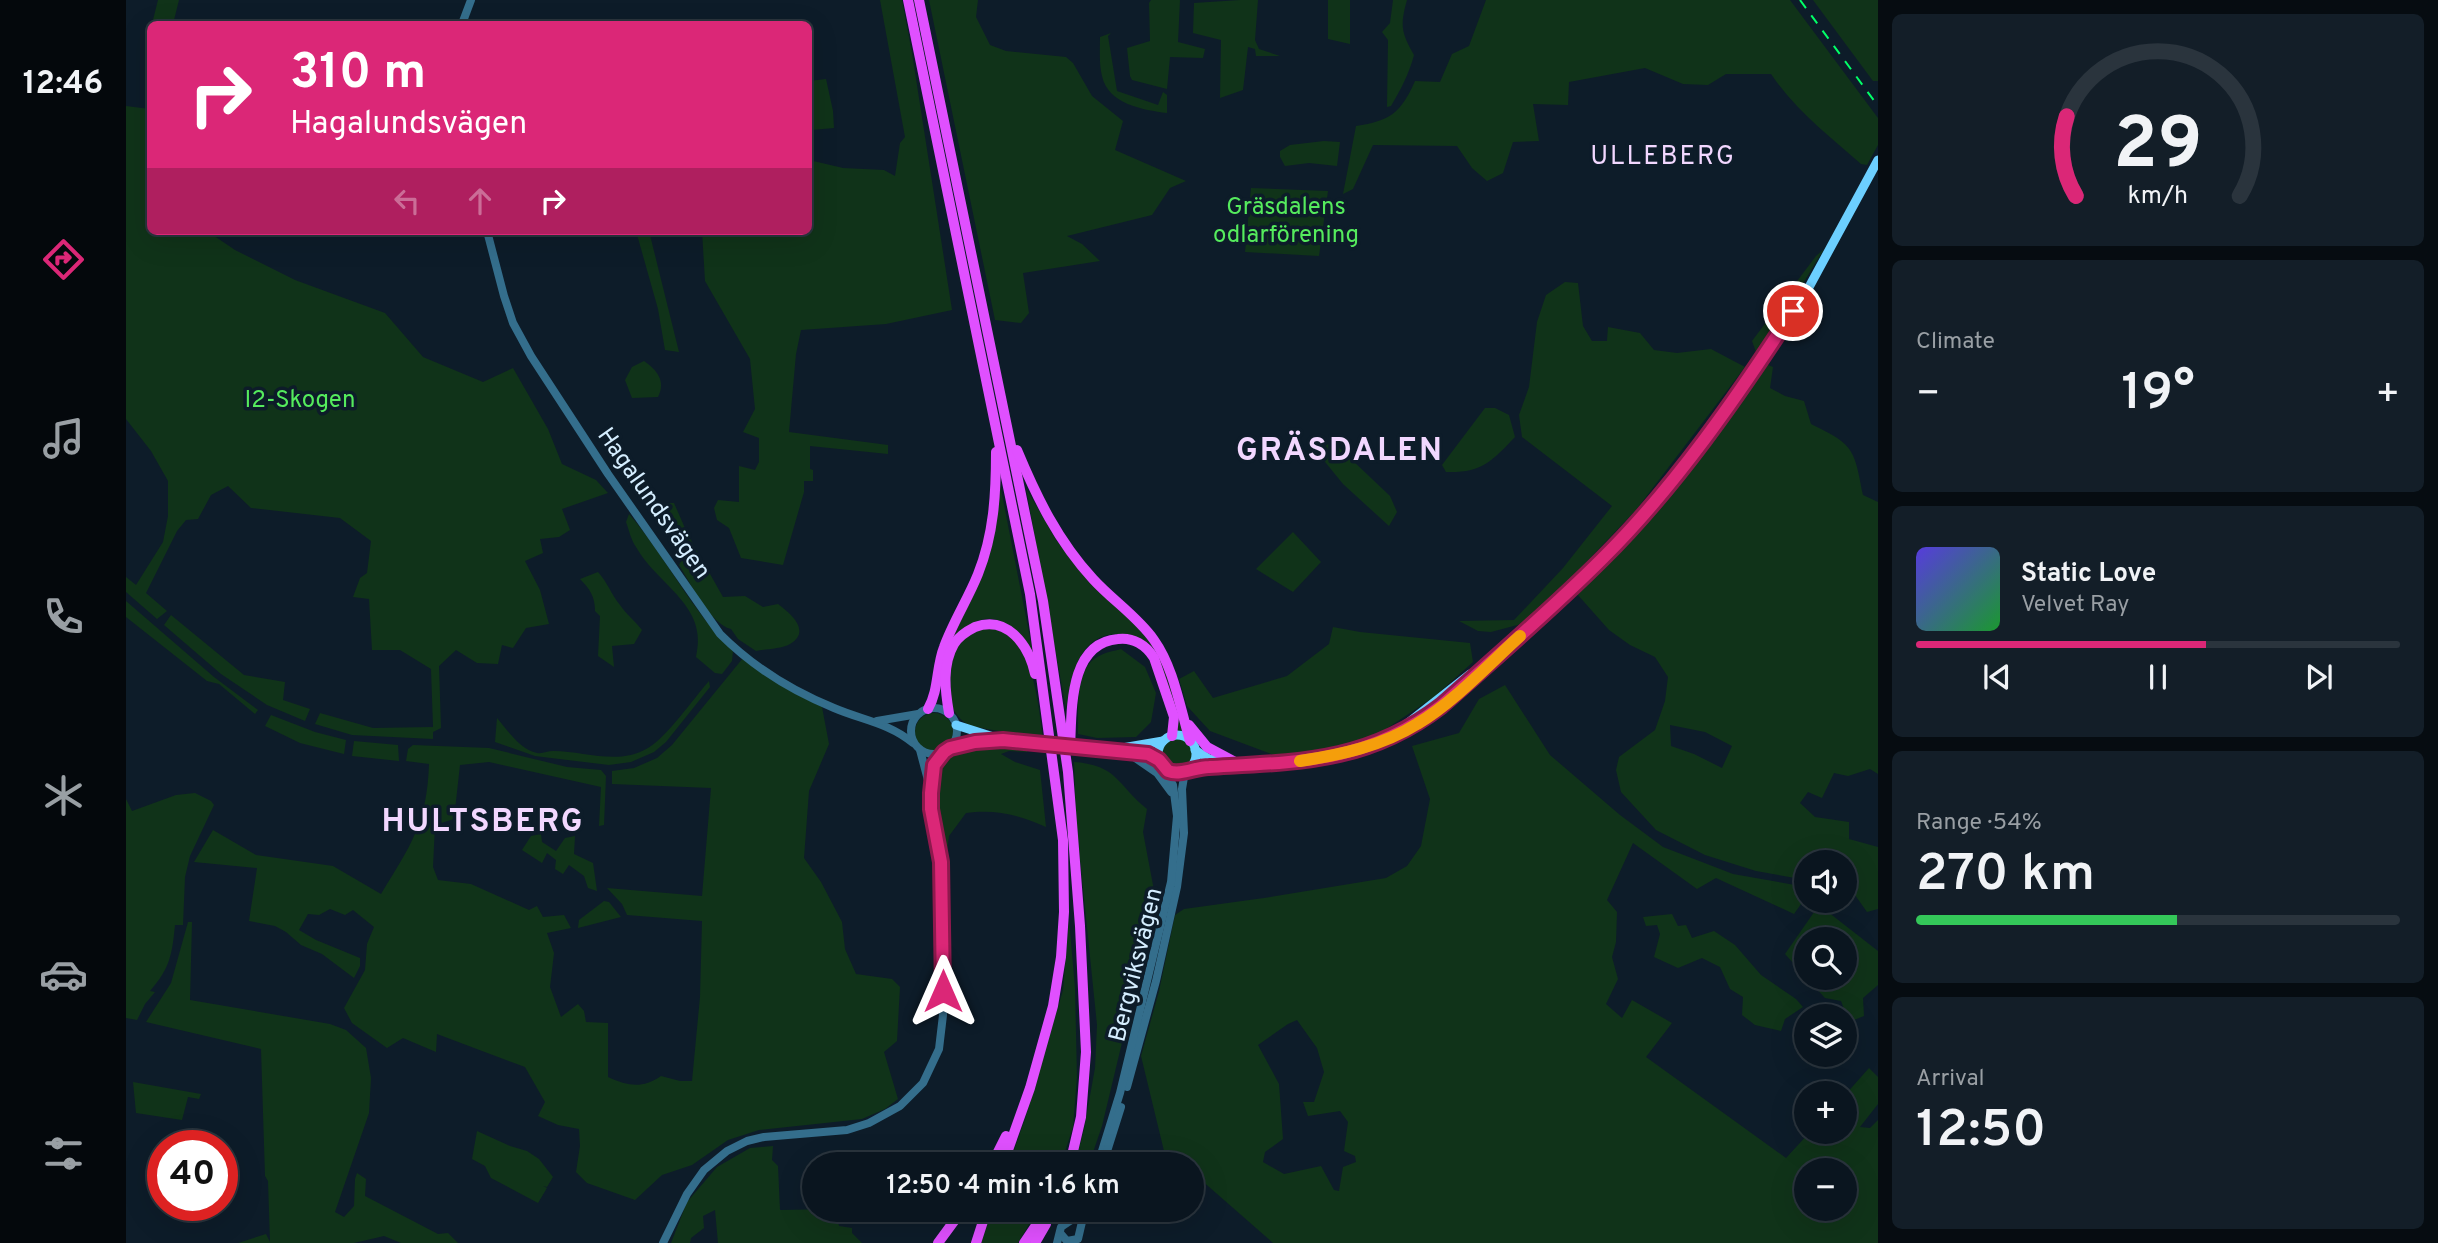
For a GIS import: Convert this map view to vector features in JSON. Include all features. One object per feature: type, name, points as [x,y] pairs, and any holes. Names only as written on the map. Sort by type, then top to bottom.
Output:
[{"type":"highway","points":[[908,0],[1043,601],[1068,772],[1086,1039],[1083,1100],[1073,1152]]},
{"type":"highway","points":[[919,0],[1002,427],[1030,594],[1055,772],[1065,874],[1061,957],[1048,1029],[1007,1152]]},
{"type":"highway","points":[[923,711],[935,693],[943,650],[977,576],[988,544],[995,510],[1002,427]]},
{"type":"highway","points":[[1002,427],[1061,539],[1095,581],[1153,638],[1163,656],[1193,746]]},
{"type":"highway","points":[[949,713],[945,676],[949,656],[956,642],[965,632],[984,625],[1005,628],[1024,645],[1033,663],[1055,772]]},
{"type":"highway","points":[[1068,772],[1073,702],[1078,677],[1092,650],[1107,640],[1131,640],[1149,650],[1170,700],[1175,723],[1167,739]]},
{"type":"highway","points":[[1182,713],[1207,747],[1235,762]]},
{"type":"highway","points":[[998,1152],[1011,1125],[1019,1116]]},
{"type":"highway","points":[[938,1243],[953,1222]]},
{"type":"highway","points":[[976,1243],[983,1222]]},
{"type":"highway","points":[[1024,1243],[1038,1222]]},
{"type":"highway","points":[[1035,1243],[1046,1222]]},
{"type":"main road","points":[[956,725],[1003,740],[1148,754],[1173,773],[1322,758],[1356,750],[1416,725],[1495,658],[1603,558],[1665,488],[1764,356],[1808,289],[1878,160]]},
{"type":"main road","points":[[1089,749],[1121,748],[1182,736],[1209,759],[1256,765]]},
{"type":"main road","points":[[1161,763],[1159,747],[1167,739]]},
{"type":"main road","points":[[947,750],[975,742],[1003,740]]},
{"type":"main road","points":[[1187,770],[1195,760],[1193,746]]},
{"type":"street","points":[[463,21],[471,0]]},
{"type":"street","name":"Hagalundsvägen","points":[[488,235],[503,296],[513,323],[531,356],[608,474],[720,634],[742,655],[792,688],[825,705],[898,730],[913,743]]},
{"type":"street","points":[[663,1243],[687,1194],[704,1170],[727,1151],[747,1141],[764,1137],[847,1130],[869,1123],[900,1106],[923,1083],[939,1049],[943,1014],[941,862],[931,809],[931,793],[934,765],[947,750],[957,737],[956,725],[949,713],[935,708],[923,711],[911,727],[913,743],[920,750],[932,755],[947,750]]},
{"type":"street","name":"Hagalundsvägen","points":[[874,722],[923,711]]},
{"type":"street","points":[[920,750],[931,793]]},
{"type":"street","points":[[1128,753],[1157,773],[1176,800]]},
{"type":"street","name":"Bergviksvägen","points":[[1102,1152],[1120,1093],[1165,913],[1176,843],[1176,800],[1173,785],[1161,763]]},
{"type":"street","name":"Bergviksvägen","points":[[1107,1152],[1121,1110],[1172,912],[1184,834],[1182,789],[1187,770]]},
{"type":"street","points":[[1057,1243],[1061,1227],[1068,1222]]},
{"type":"street","points":[[1074,1222],[1081,1228]]},
{"type":"street","points":[[1060,1234],[1066,1242],[1078,1239],[1082,1222]]},
{"type":"green space","points":[[158,0],[179,0],[174,21],[153,21]]},
{"type":"green space","points":[[880,0],[902,0],[952,310],[886,324],[801,330],[796,354],[789,432],[888,445],[888,454],[810,446],[813,481],[804,481],[804,492],[783,565],[741,558],[729,528],[717,520],[714,508],[718,500],[739,502],[739,466],[755,470],[759,462],[759,438],[743,432],[755,409],[750,359],[705,281],[702,235],[812,235],[812,161],[843,168],[884,170],[895,176],[900,143],[905,137]]},
{"type":"green space","points":[[929,0],[978,0],[976,17],[990,45],[1006,51],[1066,57],[1073,63],[1092,96],[1123,121],[1115,150],[1186,181],[1170,188],[1152,215],[1067,236],[1082,244],[1100,261],[1023,273],[1029,313],[1021,323],[995,320]]},
{"type":"green space","points":[[1151,0],[1180,0],[1178,42],[1205,49],[1203,58],[1170,57],[1167,89],[1132,80],[1130,76],[1127,48],[1150,41]]},
{"type":"green space","points":[[1258,0],[1255,40],[1259,49],[1280,56],[1256,56],[1255,49],[1248,47],[1243,90],[1220,98],[1221,40],[1193,33],[1194,3]]},
{"type":"green space","points":[[1328,0],[1350,0],[1350,44],[1328,39]]},
{"type":"green space","points":[[1393,0],[1407,0],[1403,28],[1414,55],[1401,87],[1391,106],[1387,107],[1388,40],[1382,32],[1390,23]]},
{"type":"green space","points":[[1486,0],[1790,0],[1878,118],[1878,145],[1867,165],[1861,164],[1802,111],[1771,74],[1726,74],[1708,85],[1683,84],[1645,68],[1569,82],[1568,105],[1533,104],[1539,141],[1513,142],[1503,173],[1487,181],[1472,168],[1457,146],[1373,145],[1353,189],[1343,194],[1356,126],[1393,114],[1405,101],[1415,81],[1440,82],[1452,54],[1469,46]]},
{"type":"green space","points":[[1813,0],[1878,0],[1878,81],[1873,81]]},
{"type":"green space","points":[[1111,33],[1108,36],[1117,91],[1158,105],[1163,92],[1167,95],[1167,113],[1128,104],[1111,93],[1106,86],[1100,67],[1100,37]]},
{"type":"green space","points":[[826,79],[834,128],[812,130],[812,81]]},
{"type":"green space","name":"I2-Skogen","points":[[126,106],[147,109],[147,235],[213,235],[235,250],[295,280],[385,313],[423,357],[483,382],[513,368],[548,429],[562,464],[596,480],[608,493],[562,509],[570,530],[559,537],[540,539],[543,553],[525,561],[540,590],[549,624],[526,628],[513,648],[502,645],[498,664],[477,663],[456,650],[439,666],[441,728],[433,732],[433,739],[352,735],[315,724],[320,713],[373,728],[433,727],[431,669],[400,650],[372,650],[369,599],[353,597],[360,578],[367,573],[371,541],[340,518],[251,508],[228,486],[211,495],[198,519],[186,520],[177,531],[146,593],[167,611],[157,619],[126,592],[126,577],[136,585],[163,542],[168,516],[168,481],[151,451],[126,419]]},
{"type":"green space","points":[[1340,142],[1337,166],[1309,163],[1285,166],[1280,157],[1280,151],[1290,145]]},
{"type":"green space","name":"Gräsdalens odlarförening","points":[[1251,188],[1328,191],[1319,256],[1245,252]]},
{"type":"green space","points":[[637,235],[650,235],[679,352],[665,350],[658,309]]},
{"type":"green space","points":[[1824,249],[1785,313],[1756,352],[1752,341]]},
{"type":"green space","points":[[1565,282],[1578,283],[1583,326],[1592,341],[1607,341],[1608,327],[1640,333],[1654,350],[1677,353],[1711,349],[1745,367],[1636,510],[1574,575],[1525,623],[1491,632],[1478,631],[1459,621],[1514,620],[1563,568],[1612,506],[1522,437],[1519,415],[1529,387],[1537,322],[1546,295]]},
{"type":"green space","points":[[644,361],[659,376],[660,391],[658,397],[632,398],[625,380],[632,367]]},
{"type":"green space","points":[[1766,364],[1773,367],[1770,388],[1785,396],[1804,401],[1811,424],[1844,443],[1854,457],[1863,495],[1878,502],[1878,774],[1870,769],[1848,776],[1834,773],[1822,798],[1808,792],[1800,803],[1815,817],[1849,822],[1849,839],[1878,847],[1878,909],[1867,912],[1857,898],[1857,850],[1794,850],[1794,878],[1756,871],[1705,855],[1656,830],[1621,792],[1616,770],[1619,757],[1655,730],[1665,701],[1668,677],[1655,657],[1630,645],[1609,630],[1577,594],[1717,433]],"holes":[[[1670,725],[1705,732],[1732,746],[1722,768],[1671,746]]]},
{"type":"green space","points":[[1485,408],[1495,408],[1509,415],[1515,437],[1485,464],[1469,470],[1446,472],[1442,465]]},
{"type":"green space","points":[[1332,441],[1390,496],[1397,512],[1389,526],[1343,484],[1317,452]]},
{"type":"green space","points":[[1000,484],[1033,653],[1014,630],[998,620],[980,620],[962,630],[952,640],[970,599]]},
{"type":"green space","points":[[1026,488],[1056,540],[1074,563],[1145,634],[1162,660],[1185,732],[1176,731],[1150,645],[1131,636],[1118,634],[1093,641],[1085,650],[1074,672],[1066,709]]},
{"type":"green space","points":[[662,503],[674,503],[688,535],[723,597],[745,596],[763,607],[778,604],[797,622],[799,634],[796,639],[782,647],[756,651],[708,612],[679,565],[683,558],[661,519]]},
{"type":"green space","points":[[629,514],[704,619],[733,651],[732,661],[722,674],[715,673],[696,657],[698,639],[689,610],[645,561],[634,544],[626,522]]},
{"type":"green space","points":[[1293,532],[1321,562],[1293,592],[1256,569]]},
{"type":"green space","points":[[598,572],[622,608],[642,630],[634,644],[612,646],[614,667],[598,656],[600,616],[595,611],[587,586],[580,579]]},
{"type":"green space","points":[[126,601],[214,677],[258,710],[255,714],[219,684],[207,681],[126,617]]},
{"type":"green space","points":[[171,615],[244,675],[285,682],[283,700],[310,709],[305,721],[267,705],[221,674],[164,625]]},
{"type":"green space","points":[[981,627],[1008,634],[1024,654],[1034,682],[1043,739],[970,726],[960,719],[954,710],[949,690],[956,645]]},
{"type":"green space","points":[[1333,627],[1470,643],[1473,662],[1434,697],[1383,731],[1337,748],[1277,756],[1210,731],[1187,706],[1179,679],[1194,671],[1213,698],[1287,676],[1329,644]]},
{"type":"green space","points":[[1121,649],[1145,667],[1156,693],[1151,722],[1136,737],[1097,738],[1078,734],[1079,691],[1085,670],[1099,656]]},
{"type":"green space","points":[[743,658],[822,707],[829,744],[809,791],[804,858],[821,882],[842,922],[845,949],[856,974],[892,979],[900,987],[897,1041],[884,1052],[898,1099],[885,1109],[862,1119],[759,1130],[728,1140],[692,1165],[662,1175],[635,1200],[587,1183],[576,1172],[580,1146],[579,1129],[558,1125],[538,1116],[545,1102],[525,1067],[437,1034],[436,1052],[403,1038],[387,1048],[352,1023],[344,1008],[365,970],[367,944],[374,927],[353,910],[345,915],[330,909],[319,915],[308,914],[299,930],[360,958],[360,966],[354,978],[322,954],[301,945],[275,926],[249,921],[257,868],[194,862],[213,830],[256,855],[333,866],[381,894],[416,833],[425,802],[429,764],[406,761],[408,749],[413,745],[489,748],[567,767],[601,770],[606,776],[604,825],[599,826],[601,787],[489,762],[460,765],[454,819],[435,825],[433,867],[438,880],[471,884],[529,910],[537,906],[543,917],[564,915],[571,928],[547,933],[554,953],[550,987],[561,1017],[578,1004],[584,1011],[586,1022],[608,1023],[608,1077],[635,1085],[648,1083],[661,1076],[692,1081],[700,997],[702,921],[627,915],[622,904],[607,888],[702,896],[711,788],[612,784],[612,771],[634,768],[657,758],[672,745]]},
{"type":"green space","points":[[709,681],[710,687],[666,742],[654,752],[631,762],[609,765],[535,756],[495,742],[497,718],[520,744],[537,753],[553,751],[613,757],[637,753],[664,735]]},
{"type":"green space","points":[[1505,685],[1550,755],[1620,815],[1663,847],[1733,874],[1794,885],[1794,914],[1716,878],[1697,889],[1633,843],[1607,900],[1617,912],[1616,942],[1612,957],[1618,979],[1606,1004],[1622,1018],[1632,1000],[1672,1023],[1646,1057],[1786,1158],[1799,1144],[1857,1144],[1857,1082],[1869,1068],[1878,1077],[1878,1104],[1860,1127],[1870,1128],[1878,1120],[1878,1243],[1273,1243],[1204,1183],[1204,1152],[1164,1151],[1141,1056],[1159,991],[1175,915],[1184,909],[1386,878],[1407,866],[1421,846],[1430,799],[1412,746],[1459,733],[1479,699]],"holes":[[[1297,1020],[1317,1048],[1324,1072],[1314,1102],[1303,1102],[1308,1116],[1340,1111],[1348,1122],[1344,1151],[1355,1156],[1356,1162],[1343,1167],[1339,1191],[1334,1190],[1321,1166],[1284,1174],[1263,1162],[1265,1152],[1283,1139],[1279,1084],[1258,1045]]]},
{"type":"green space","points":[[934,713],[947,719],[953,732],[947,745],[934,751],[921,745],[915,732],[921,719]]},
{"type":"green space","points":[[271,715],[315,732],[346,740],[344,754],[300,743],[265,726]]},
{"type":"green space","points":[[1177,739],[1187,744],[1192,754],[1187,764],[1177,769],[1167,764],[1162,754],[1167,744]]},
{"type":"green space","points":[[354,741],[398,745],[399,761],[352,756]]},
{"type":"green space","points":[[989,744],[1027,748],[1027,752],[1009,751],[1001,754],[1040,770],[1046,827],[1007,814],[966,813],[949,836],[946,860],[934,785],[936,767],[960,751]]},
{"type":"green space","points":[[1074,762],[1100,767],[1109,772],[1147,809],[1143,832],[1156,901],[1102,1126],[1093,1152],[1078,1152],[1095,1068],[1097,1025],[1076,820]]},
{"type":"green space","points":[[195,793],[214,805],[190,856],[185,877],[183,925],[175,925],[169,961],[150,991],[155,992],[137,1020],[126,1018],[126,799],[132,811],[176,795]]},
{"type":"green space","points":[[541,834],[542,842],[556,851],[565,838],[575,836],[574,854],[593,863],[597,891],[588,888],[584,876],[569,865],[563,874],[555,869],[556,860],[547,853],[542,863],[522,850],[531,836]]},
{"type":"green space","points":[[604,901],[609,902],[621,917],[578,928],[579,920]]},
{"type":"green space","points":[[1813,913],[1829,913],[1847,927],[1804,927]]},
{"type":"green space","points":[[1672,914],[1678,926],[1686,925],[1692,938],[1714,931],[1735,945],[1761,975],[1800,1004],[1794,1004],[1794,1013],[1785,1019],[1781,1031],[1755,1025],[1742,1015],[1743,997],[1730,989],[1720,967],[1702,958],[1678,968],[1654,957],[1660,934],[1657,925],[1646,926],[1643,917]]},
{"type":"green space","points":[[1069,919],[1075,988],[1077,1077],[1073,1127],[1065,1152],[1013,1152],[1025,1119],[1063,990]]},
{"type":"green space","points":[[188,922],[192,922],[190,1000],[330,1024],[346,1030],[366,1048],[371,1078],[369,1113],[335,1212],[344,1217],[354,1206],[357,1173],[366,1179],[365,1196],[438,1234],[448,1233],[458,1243],[401,1243],[384,1236],[354,1243],[238,1243],[266,1234],[270,1242],[261,1049],[146,1022],[171,983]]},
{"type":"green space","points":[[1857,935],[1878,951],[1878,985],[1863,998],[1864,1016],[1857,1019],[1857,1004],[1842,1004],[1841,1001],[1825,998],[1818,990],[1857,990]]},
{"type":"green space","points":[[1794,941],[1794,964],[1785,954]]},
{"type":"green space","points":[[133,1082],[201,1094],[199,1099],[188,1097],[182,1120],[136,1113]]},
{"type":"green space","points":[[477,1131],[527,1151],[539,1159],[553,1177],[547,1187],[543,1186],[547,1188],[538,1203],[491,1178],[485,1166],[472,1159]]},
{"type":"green space","points":[[773,1146],[772,1160],[778,1166],[780,1210],[802,1210],[802,1222],[838,1222],[839,1226],[852,1228],[852,1233],[862,1243],[718,1243],[715,1210],[703,1216],[704,1228],[691,1238],[690,1243],[671,1243],[687,1202],[717,1167],[750,1148]]},
{"type":"green space","points":[[988,1222],[1030,1222],[1018,1243],[981,1243]]},
{"type":"railway","points":[[1800,0],[1878,106]]},
{"type":"slow traffic","points":[[1300,761],[1356,750],[1416,725],[1520,636]]},
{"type":"district","name":"ULLEBERG","points":[[1663,157]]},
{"type":"district","name":"GRÄSDALEN","points":[[1340,452]]},
{"type":"district","name":"HULTSBERG","points":[[483,823]]},
{"type":"route","points":[[943,991],[941,862],[931,809],[931,793],[934,765],[944,752],[975,742],[1003,740],[1148,754],[1159,760],[1168,771],[1179,773],[1189,768],[1274,765],[1322,758],[1356,750],[1416,725],[1511,644],[1603,558],[1665,488],[1728,406],[1793,311]]}]
